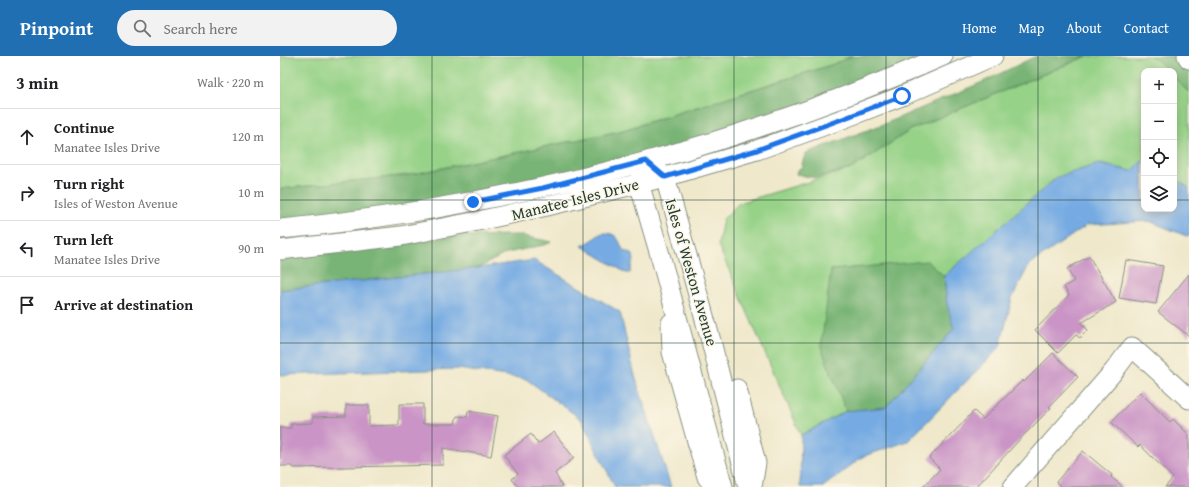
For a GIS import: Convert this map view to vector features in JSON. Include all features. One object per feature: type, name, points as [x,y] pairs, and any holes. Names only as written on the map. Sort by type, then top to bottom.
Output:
[{"type":"street","name":"Manatee Isles Drive","points":[[280,229],[392,215],[473,202],[543,188],[646,161],[766,125],[876,84],[943,56]]},
{"type":"street","name":"Manatee Isles Drive","points":[[280,250],[401,236],[547,206],[665,177],[757,150],[845,118],[902,96],[994,56]]},
{"type":"street","name":"Isles of Weston Avenue","points":[[646,161],[665,177],[711,341],[742,436],[748,487]]},
{"type":"street","points":[[639,183],[646,161]]},
{"type":"street","name":"Isles of Weston Avenue","points":[[639,183],[723,487]]},
{"type":"street","points":[[697,293],[723,336],[742,436],[756,463],[752,487]]},
{"type":"street","points":[[672,298],[672,352],[707,477],[715,487]]},
{"type":"street","points":[[685,347],[711,341]]},
{"type":"street","points":[[1017,486],[1114,371],[1132,347],[1189,399]]},
{"type":"street","points":[[712,444],[742,436]]},
{"type":"green space","points":[[280,56],[852,56],[831,65],[620,131],[409,175],[280,189]]},
{"type":"green space","points":[[852,56],[943,56],[646,161],[280,229],[280,189],[409,175],[620,131],[831,65]]},
{"type":"green space","points":[[1036,56],[1087,56],[912,129],[851,169],[815,178],[796,174],[797,170],[801,168],[805,154],[809,152],[889,122],[985,81]]},
{"type":"green space","points":[[1087,56],[1151,56],[1165,68],[1141,68],[1141,163],[1132,171],[1099,164],[954,329],[846,411],[801,435],[718,245],[723,219],[739,203],[851,169],[912,129]]},
{"type":"green space","points":[[1151,56],[1186,56],[1189,61],[1189,93],[1177,80],[1177,68],[1165,68]]},
{"type":"green space","points":[[1177,80],[1189,93],[1189,188],[1177,180]]},
{"type":"green space","points":[[518,235],[552,242],[507,253],[478,268],[280,290],[280,258],[391,246],[456,236]]},
{"type":"green space","points":[[927,261],[944,276],[947,305],[954,329],[886,407],[846,411],[821,347],[831,270]]},
{"type":"water","points":[[1141,162],[1141,212],[1177,212],[1177,180],[1189,188],[1189,237],[1149,221],[1087,225],[1029,265],[1012,298],[1000,347],[908,441],[862,457],[823,487],[800,487],[801,435],[846,411],[886,407],[954,329],[947,305],[944,276],[1057,177],[1099,164],[1132,171]]},
{"type":"water","points":[[603,233],[614,235],[618,239],[623,250],[633,255],[634,261],[630,273],[626,273],[582,246]]},
{"type":"water","points":[[534,260],[620,312],[635,376],[671,487],[615,487],[581,419],[526,379],[458,369],[280,375],[280,290],[478,268]]},
{"type":"building","points":[[1089,256],[1116,302],[1081,323],[1088,330],[1080,338],[1076,335],[1058,353],[1035,330],[1069,295],[1064,287],[1074,281],[1067,269]]},
{"type":"building","points":[[1126,260],[1163,266],[1156,304],[1119,298]]},
{"type":"building","points":[[1189,274],[1189,336],[1158,312]]},
{"type":"building","points":[[1053,353],[1078,377],[1049,407],[1051,408],[976,487],[923,487],[940,469],[929,458],[974,411],[983,419],[1023,380],[1024,382]]},
{"type":"building","points":[[1140,392],[1170,422],[1173,419],[1189,435],[1189,487],[1165,487],[1173,478],[1140,445],[1138,447],[1111,422]]},
{"type":"building","points":[[399,404],[423,404],[423,424],[455,424],[457,416],[467,417],[468,411],[498,416],[491,456],[443,448],[443,465],[292,468],[292,466],[280,466],[280,428],[291,428],[291,424],[313,423],[313,417],[346,416],[346,405],[369,405],[369,426],[399,425]]},
{"type":"building","points":[[554,432],[574,458],[555,473],[562,487],[518,487],[512,479],[518,474],[504,455],[531,434],[538,444]]},
{"type":"building","points":[[1083,451],[1112,475],[1111,477],[1123,487],[1061,487],[1056,482]]},
{"type":"route","points":[[473,202],[543,188],[646,161],[665,177],[757,150],[902,96]]}]
